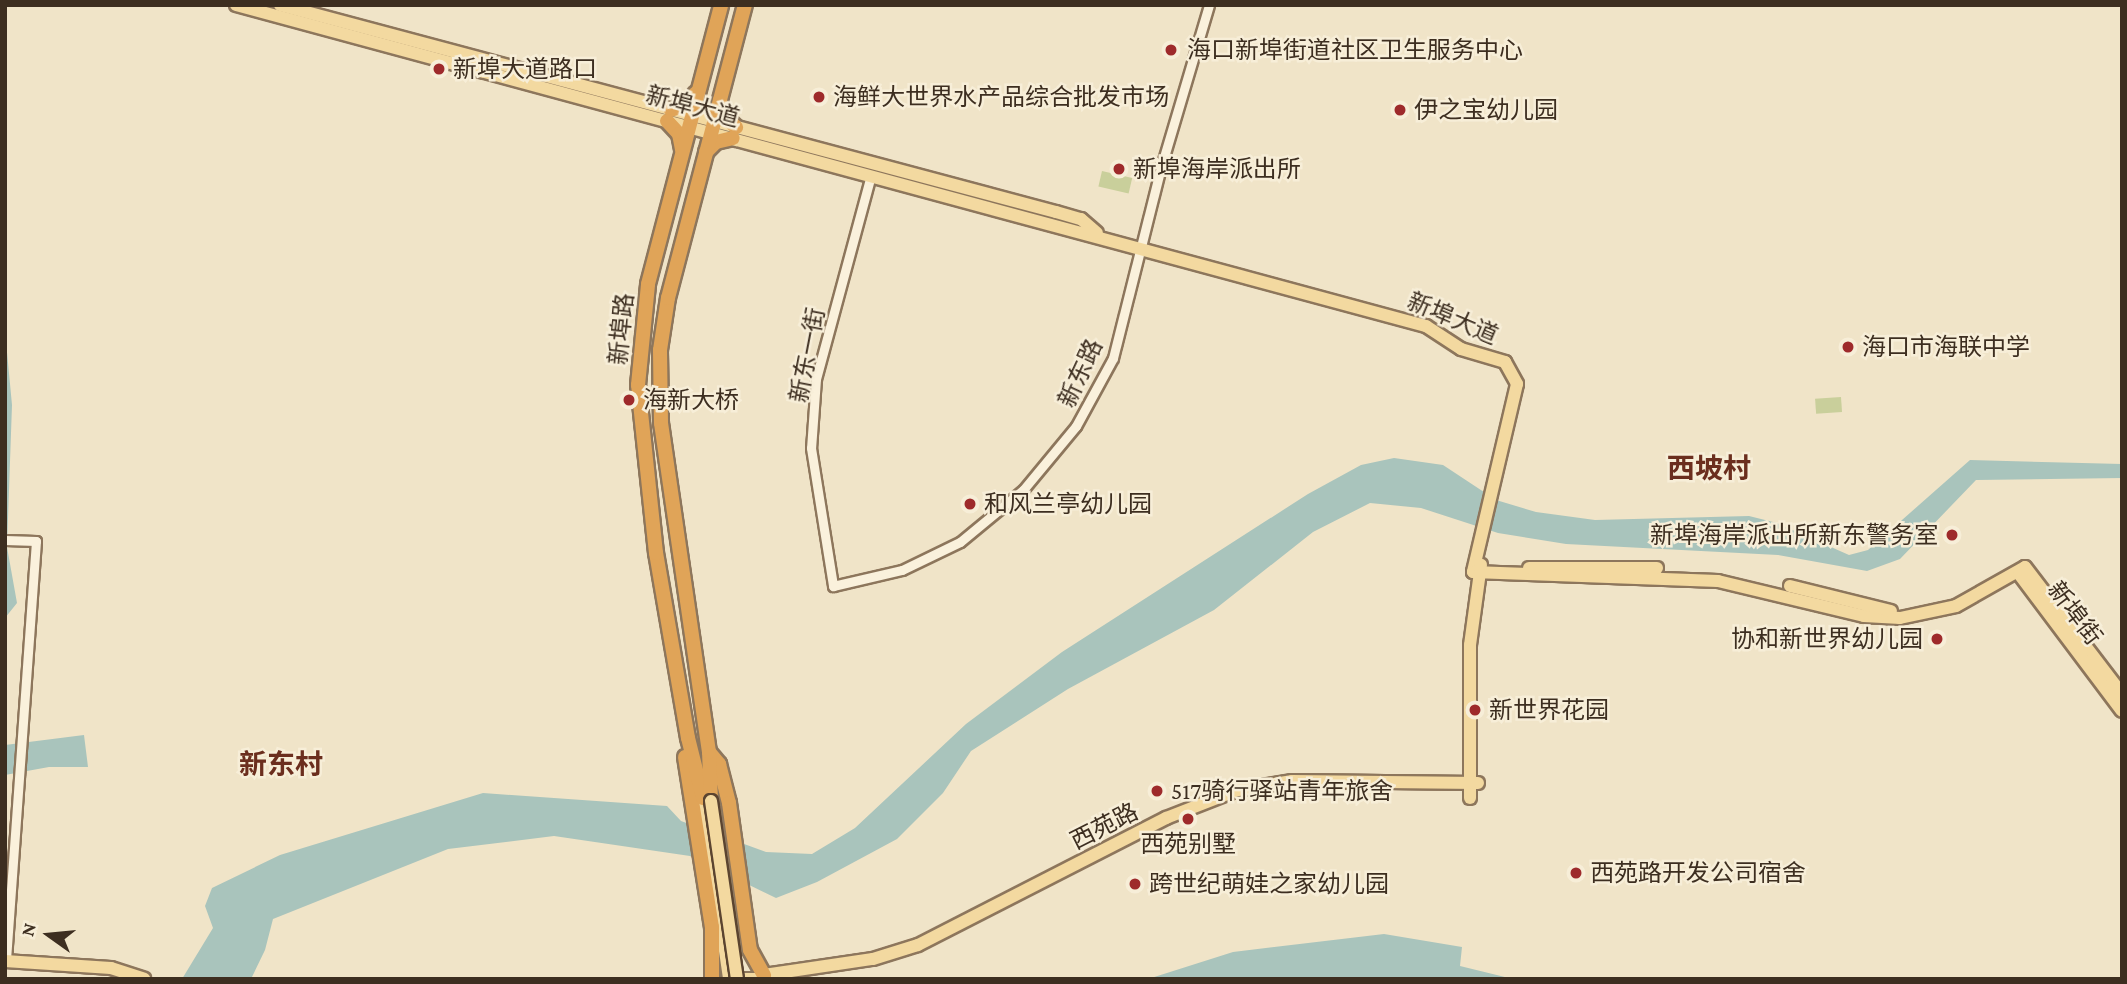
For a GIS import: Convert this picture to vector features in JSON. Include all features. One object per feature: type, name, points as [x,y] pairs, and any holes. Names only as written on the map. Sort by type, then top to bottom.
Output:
[{"type":"highway","name":"新埠路","points":[[688,738],[651,517],[638,385],[648,284],[721,5]]},
{"type":"highway","name":"新埠路","points":[[709,752],[661,423],[660,350],[668,298],[745,5]]},
{"type":"highway","points":[[682,154],[679,134],[669,115],[687,104],[699,89]]},
{"type":"highway","points":[[704,156],[716,142],[734,133],[723,115],[720,96]]},
{"type":"highway","points":[[688,738],[707,800]]},
{"type":"highway","points":[[688,738],[688,795],[712,927],[712,979]]},
{"type":"highway","points":[[707,800],[709,752]]},
{"type":"highway","points":[[709,752],[719,764],[729,803],[754,961],[766,977]]},
{"type":"main road","name":"新埠大道","points":[[236,5],[669,115]]},
{"type":"main road","name":"新埠大道","points":[[280,5],[734,133],[1081,219],[1094,232],[1139,249]]},
{"type":"main road","name":"新埠大道","points":[[734,133],[871,175],[1139,249],[1409,319],[1461,349],[1505,362],[1517,388],[1484,533],[1465,636],[1473,783]]},
{"type":"main road","points":[[1477,568],[1707,572],[1898,611],[1955,600],[2016,572]]},
{"type":"main road","name":"新埠街","points":[[2016,572],[2122,694]]},
{"type":"main road","name":"新埠街","points":[[2016,572],[2122,711]]},
{"type":"main road","name":"西苑路","points":[[736,979],[766,977],[873,959],[918,945],[1166,818],[1238,790],[1292,781],[1473,783]]},
{"type":"main road","points":[[707,800],[729,979]]},
{"type":"main road","points":[[707,800],[736,979]]},
{"type":"main road","points":[[6,961],[111,968],[144,979]]},
{"type":"street","name":"新东路","points":[[833,586],[902,570],[960,542],[1023,490],[1076,426],[1114,358],[1139,249],[1209,5]]},
{"type":"street","name":"新东一街","points":[[833,586],[811,448],[817,379],[871,175]]},
{"type":"street","points":[[6,961],[36,541],[9,540]]},
{"type":"street","points":[[5,820],[17,821]]},
{"type":"green space","points":[[1102,171],[1132,178],[1129,194],[1098,187]]},
{"type":"green space","points":[[1841,397],[1842,412],[1816,414],[1815,399]]},
{"type":"water","points":[[5,331],[12,405],[7,547],[17,603],[5,618]]},
{"type":"water","points":[[1394,458],[1443,465],[1496,500],[1536,512],[1595,520],[1749,516],[1777,523],[1849,555],[1868,550],[1970,460],[2122,464],[2122,478],[1976,480],[1900,559],[1867,571],[1778,555],[1566,544],[1498,533],[1421,508],[1370,503],[1313,532],[1214,610],[1068,689],[971,751],[943,793],[897,839],[817,882],[776,898],[690,856],[554,836],[448,849],[273,919],[265,950],[251,979],[182,979],[213,928],[205,906],[212,888],[280,855],[483,793],[667,806],[681,821],[766,852],[812,854],[855,828],[966,724],[1062,652],[1308,494],[1361,465]]},
{"type":"water","points":[[84,735],[88,767],[49,767],[5,775],[5,745]]},
{"type":"water","points":[[1384,934],[1462,947],[1460,966],[1513,979],[1148,979],[1233,952]]},
{"type":"place","name":"海口新埠街道社区卫生服务中心","points":[[1171,50]]},
{"type":"place","name":"新埠大道路口","points":[[439,69]]},
{"type":"place","name":"海鲜大世界水产品综合批发市场","points":[[819,97]]},
{"type":"place","name":"伊之宝幼儿园","points":[[1400,110]]},
{"type":"place","name":"新埠海岸派出所","points":[[1119,169]]},
{"type":"place","name":"海口市海联中学","points":[[1848,347]]},
{"type":"place","name":"海新大桥","points":[[629,400]]},
{"type":"place","name":"和风兰亭幼儿园","points":[[970,504]]},
{"type":"place","name":"新埠海岸派出所新东警务室","points":[[1952,535]]},
{"type":"place","name":"协和新世界幼儿园","points":[[1937,639]]},
{"type":"place","name":"新世界花园","points":[[1475,710]]},
{"type":"place","name":"517骑行驿站青年旅舍","points":[[1157,791]]},
{"type":"place","name":"西苑别墅","points":[[1188,819]]},
{"type":"place","name":"西苑路开发公司宿舍","points":[[1576,873]]},
{"type":"place","name":"跨世纪萌娃之家幼儿园","points":[[1135,884]]},
{"type":"district","name":"西坡村","points":[[1709,469]]},
{"type":"district","name":"新东村","points":[[281,765]]}]
